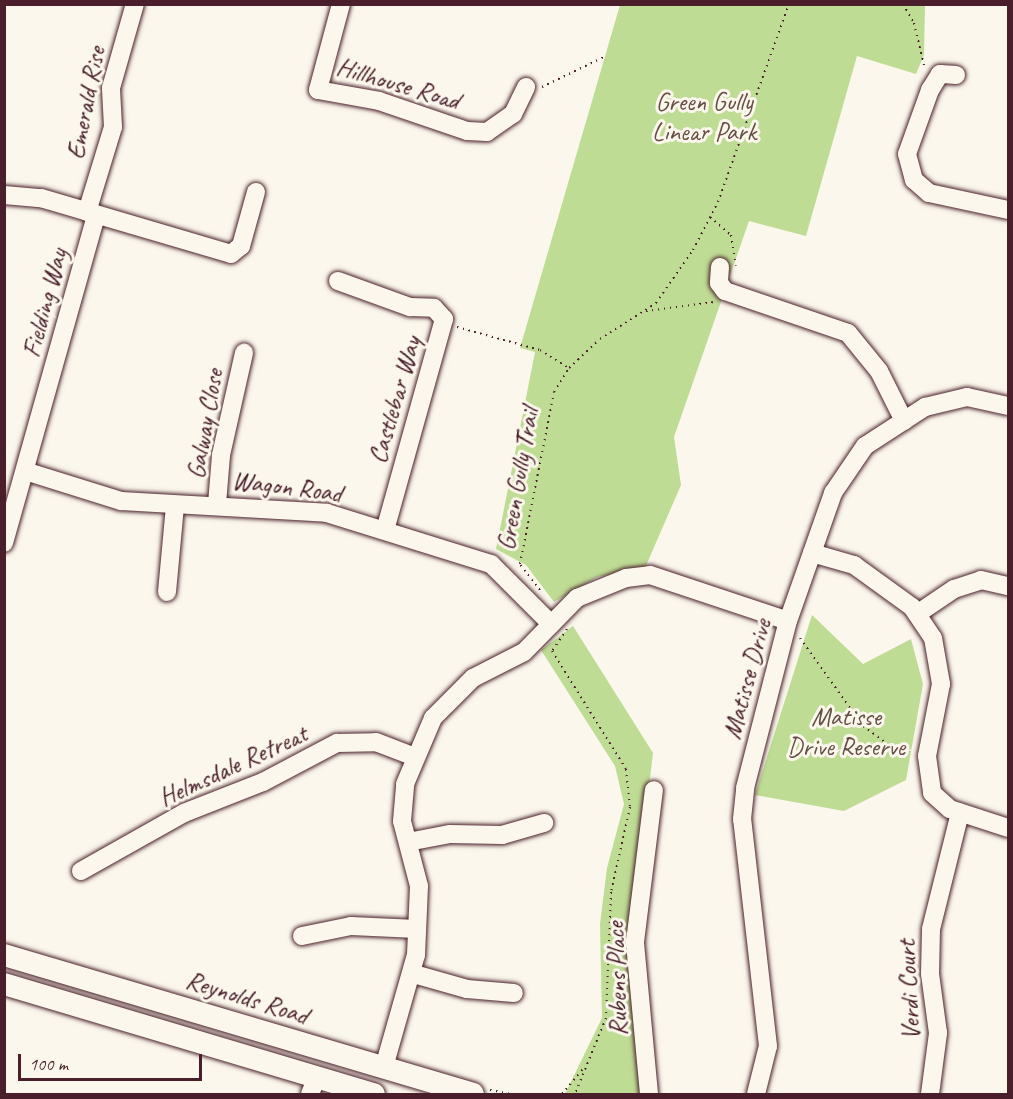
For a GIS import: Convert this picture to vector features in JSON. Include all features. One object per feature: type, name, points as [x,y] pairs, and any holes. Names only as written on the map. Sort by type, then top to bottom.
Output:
[{"type":"main road","name":"Reynolds Road","points":[[4,956],[324,1051],[476,1091]]},
{"type":"main road","points":[[4,984],[314,1086],[374,1095]]},
{"type":"main road","points":[[314,1086],[324,1051]]},
{"type":"street","name":"Emerald Rise","points":[[91,213],[113,127],[111,88],[135,4]]},
{"type":"street","name":"Hillhouse Road","points":[[341,4],[318,90],[379,100],[477,131],[501,126],[524,92]]},
{"type":"street","points":[[956,75],[940,74],[930,90],[907,154],[914,180],[929,193],[1008,210]]},
{"type":"street","points":[[4,195],[91,213],[237,252],[256,192]]},
{"type":"street","name":"Fielding Way","points":[[4,543],[25,471],[91,213]]},
{"type":"street","points":[[726,271],[719,283],[733,295],[848,333],[879,371],[904,421]]},
{"type":"street","name":"Castlebar Way","points":[[338,281],[410,308],[434,308],[451,318],[386,530]]},
{"type":"street","name":"Galway Close","points":[[217,504],[221,455],[244,353]]},
{"type":"street","name":"Matisse Drive","points":[[756,1095],[768,1046],[742,819],[788,621],[833,493],[865,446],[925,407],[967,397],[1008,406]]},
{"type":"street","name":"Wagon Road","points":[[25,471],[121,501],[175,505],[217,504],[327,513],[491,564],[555,620]]},
{"type":"street","points":[[167,592],[175,505]]},
{"type":"street","points":[[812,553],[854,565],[917,614],[933,638],[941,684],[927,756],[932,793],[960,813],[1008,828]]},
{"type":"street","points":[[384,1067],[414,974],[418,886],[402,821],[413,756],[433,718],[473,678],[524,652],[577,598],[626,578],[650,575],[788,621]]},
{"type":"street","points":[[917,614],[954,589],[981,580],[1008,586]]},
{"type":"street","name":"Helmsdale Retreat","points":[[81,872],[184,813],[263,782],[337,743],[376,742],[413,756]]},
{"type":"street","name":"Rubens Place","points":[[649,1095],[635,942],[654,790]]},
{"type":"street","name":"Verdi Court","points":[[930,1095],[938,1033],[930,974],[931,929],[960,813]]},
{"type":"street","points":[[408,842],[450,834],[502,836],[544,823]]},
{"type":"street","points":[[302,936],[351,926],[417,930]]},
{"type":"street","points":[[414,974],[467,988],[514,993]]},
{"type":"path","name":"Green Gully Trail","points":[[575,1095],[606,1018],[611,892],[630,807],[626,769],[552,651],[569,633],[555,620],[520,564],[546,411],[569,368],[600,339],[656,303],[710,217],[778,48],[789,4]]},
{"type":"path","points":[[903,4],[914,23],[930,90]]},
{"type":"path","points":[[524,92],[604,57]]},
{"type":"path","points":[[710,217],[737,247],[726,271]]},
{"type":"path","points":[[643,312],[718,302],[733,295]]},
{"type":"path","points":[[451,318],[540,350],[569,368]]},
{"type":"path","points":[[788,621],[863,726],[891,746],[927,756]]},
{"type":"path","points":[[562,1095],[585,1066]]},
{"type":"path","points":[[476,1091],[511,1095]]},
{"type":"green space","name":"Green Gully Linear Park","points":[[620,5],[925,5],[924,55],[916,74],[857,56],[806,236],[749,221],[674,437],[681,485],[645,568],[597,577],[554,602],[526,565],[496,549],[535,352],[520,348]]},
{"type":"green space","name":"Matisse Drive Reserve","points":[[812,615],[863,664],[911,639],[923,684],[906,780],[844,811],[755,795]]},
{"type":"green space","points":[[573,626],[653,753],[630,946],[646,1094],[565,1094],[602,1018],[600,924],[607,868],[624,804],[615,766],[541,650]]}]
